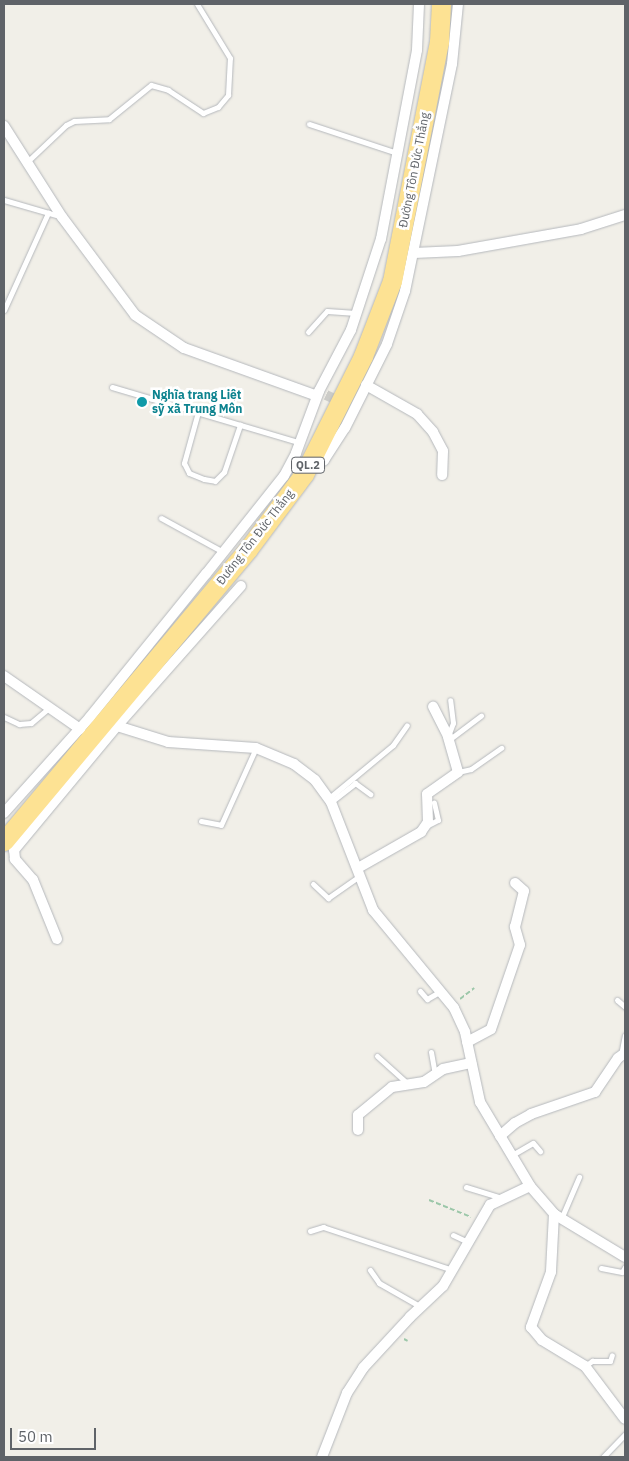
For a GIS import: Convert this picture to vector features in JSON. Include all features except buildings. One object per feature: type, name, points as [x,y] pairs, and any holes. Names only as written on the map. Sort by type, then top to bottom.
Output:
[{"type":"highway","name":"Đường Tôn Đức Thắng","points":[[4,841],[105,726],[248,549],[304,462],[363,356],[392,282],[439,42],[441,4]]},
{"type":"street","points":[[304,462],[301,443],[357,313],[380,239],[417,50],[419,4]]},
{"type":"street","points":[[57,940],[34,880],[12,854],[105,726],[223,553],[284,476],[304,462],[324,460],[351,408],[366,385],[387,344],[414,252],[452,64],[458,4]]},
{"type":"street","points":[[4,126],[62,217],[118,295],[135,315],[158,334],[184,348],[321,394]]},
{"type":"street","points":[[414,252],[458,251],[582,229],[625,214]]},
{"type":"street","points":[[366,385],[417,414],[433,432],[443,451],[442,475]]},
{"type":"street","points":[[105,726],[241,586]]},
{"type":"street","points":[[4,676],[80,728],[105,726],[168,742],[256,748],[305,772],[330,800],[359,872],[382,922],[452,1005],[467,1042],[480,1102],[530,1186],[558,1217],[625,1257]]},
{"type":"street","points":[[359,872],[428,825],[425,797],[458,772],[449,738],[433,707]]},
{"type":"street","points":[[4,813],[80,728]]},
{"type":"street","points":[[467,1042],[491,1029],[520,945],[515,927],[524,891],[515,883]]},
{"type":"street","points":[[500,1136],[515,1122],[532,1114],[595,1092],[623,1054]]},
{"type":"street","points":[[358,1130],[356,1119],[361,1111],[392,1087],[424,1082],[448,1068],[471,1063]]},
{"type":"street","points":[[322,1457],[354,1381],[422,1307],[436,1295],[470,1242],[490,1205],[530,1186]]},
{"type":"street","points":[[558,1217],[551,1272],[531,1327],[542,1340],[585,1366],[625,1419]]},
{"type":"lane","points":[[28,161],[66,125],[74,121],[109,119],[151,85],[168,90],[203,113],[218,107],[228,95],[230,58],[197,4]]},
{"type":"lane","points":[[309,124],[397,153]]},
{"type":"lane","points":[[4,200],[62,217]]},
{"type":"lane","points":[[4,310],[48,212]]},
{"type":"lane","points":[[308,332],[327,311],[357,313]]},
{"type":"lane","points":[[112,387],[301,443]]},
{"type":"lane","points":[[198,412],[184,463],[189,473],[204,480],[215,481],[224,472],[240,425]]},
{"type":"lane","points":[[161,518],[223,553]]},
{"type":"lane","points":[[449,738],[453,723],[450,700]]},
{"type":"lane","points":[[4,717],[19,724],[31,723],[50,706]]},
{"type":"lane","points":[[449,738],[481,716]]},
{"type":"lane","points":[[330,800],[393,745],[407,725]]},
{"type":"lane","points":[[201,820],[219,827],[224,820],[256,748]]},
{"type":"lane","points":[[458,772],[470,769],[501,748]]},
{"type":"lane","points":[[330,800],[355,783],[370,794]]},
{"type":"lane","points":[[428,825],[438,820],[434,802]]},
{"type":"lane","points":[[312,884],[328,898],[359,872]]},
{"type":"lane","points":[[420,991],[427,999],[441,991]]},
{"type":"lane","points":[[617,1000],[625,1006]]},
{"type":"lane","points":[[623,1054],[625,1035]]},
{"type":"lane","points":[[431,1052],[435,1075]]},
{"type":"lane","points":[[377,1056],[407,1084]]},
{"type":"lane","points":[[512,1155],[533,1143],[540,1151]]},
{"type":"lane","points":[[558,1217],[579,1177]]},
{"type":"lane","points":[[466,1187],[502,1198]]},
{"type":"lane","points":[[310,1231],[323,1227],[453,1270]]},
{"type":"lane","points":[[453,1235],[470,1242]]},
{"type":"lane","points":[[601,1268],[622,1272],[625,1267]]},
{"type":"lane","points":[[370,1270],[379,1283],[422,1307]]},
{"type":"lane","points":[[585,1366],[592,1361],[610,1361],[612,1355]]},
{"type":"lane","points":[[603,1457],[625,1434]]},
{"type":"path","points":[[452,1005],[474,988]]},
{"type":"path","points":[[429,1200],[483,1220]]},
{"type":"tunnel","points":[[326,395],[343,403]]},
{"type":"place","name":"Nghĩa trang Liệt sỹ xã Trung Môn","points":[[142,402]]}]
